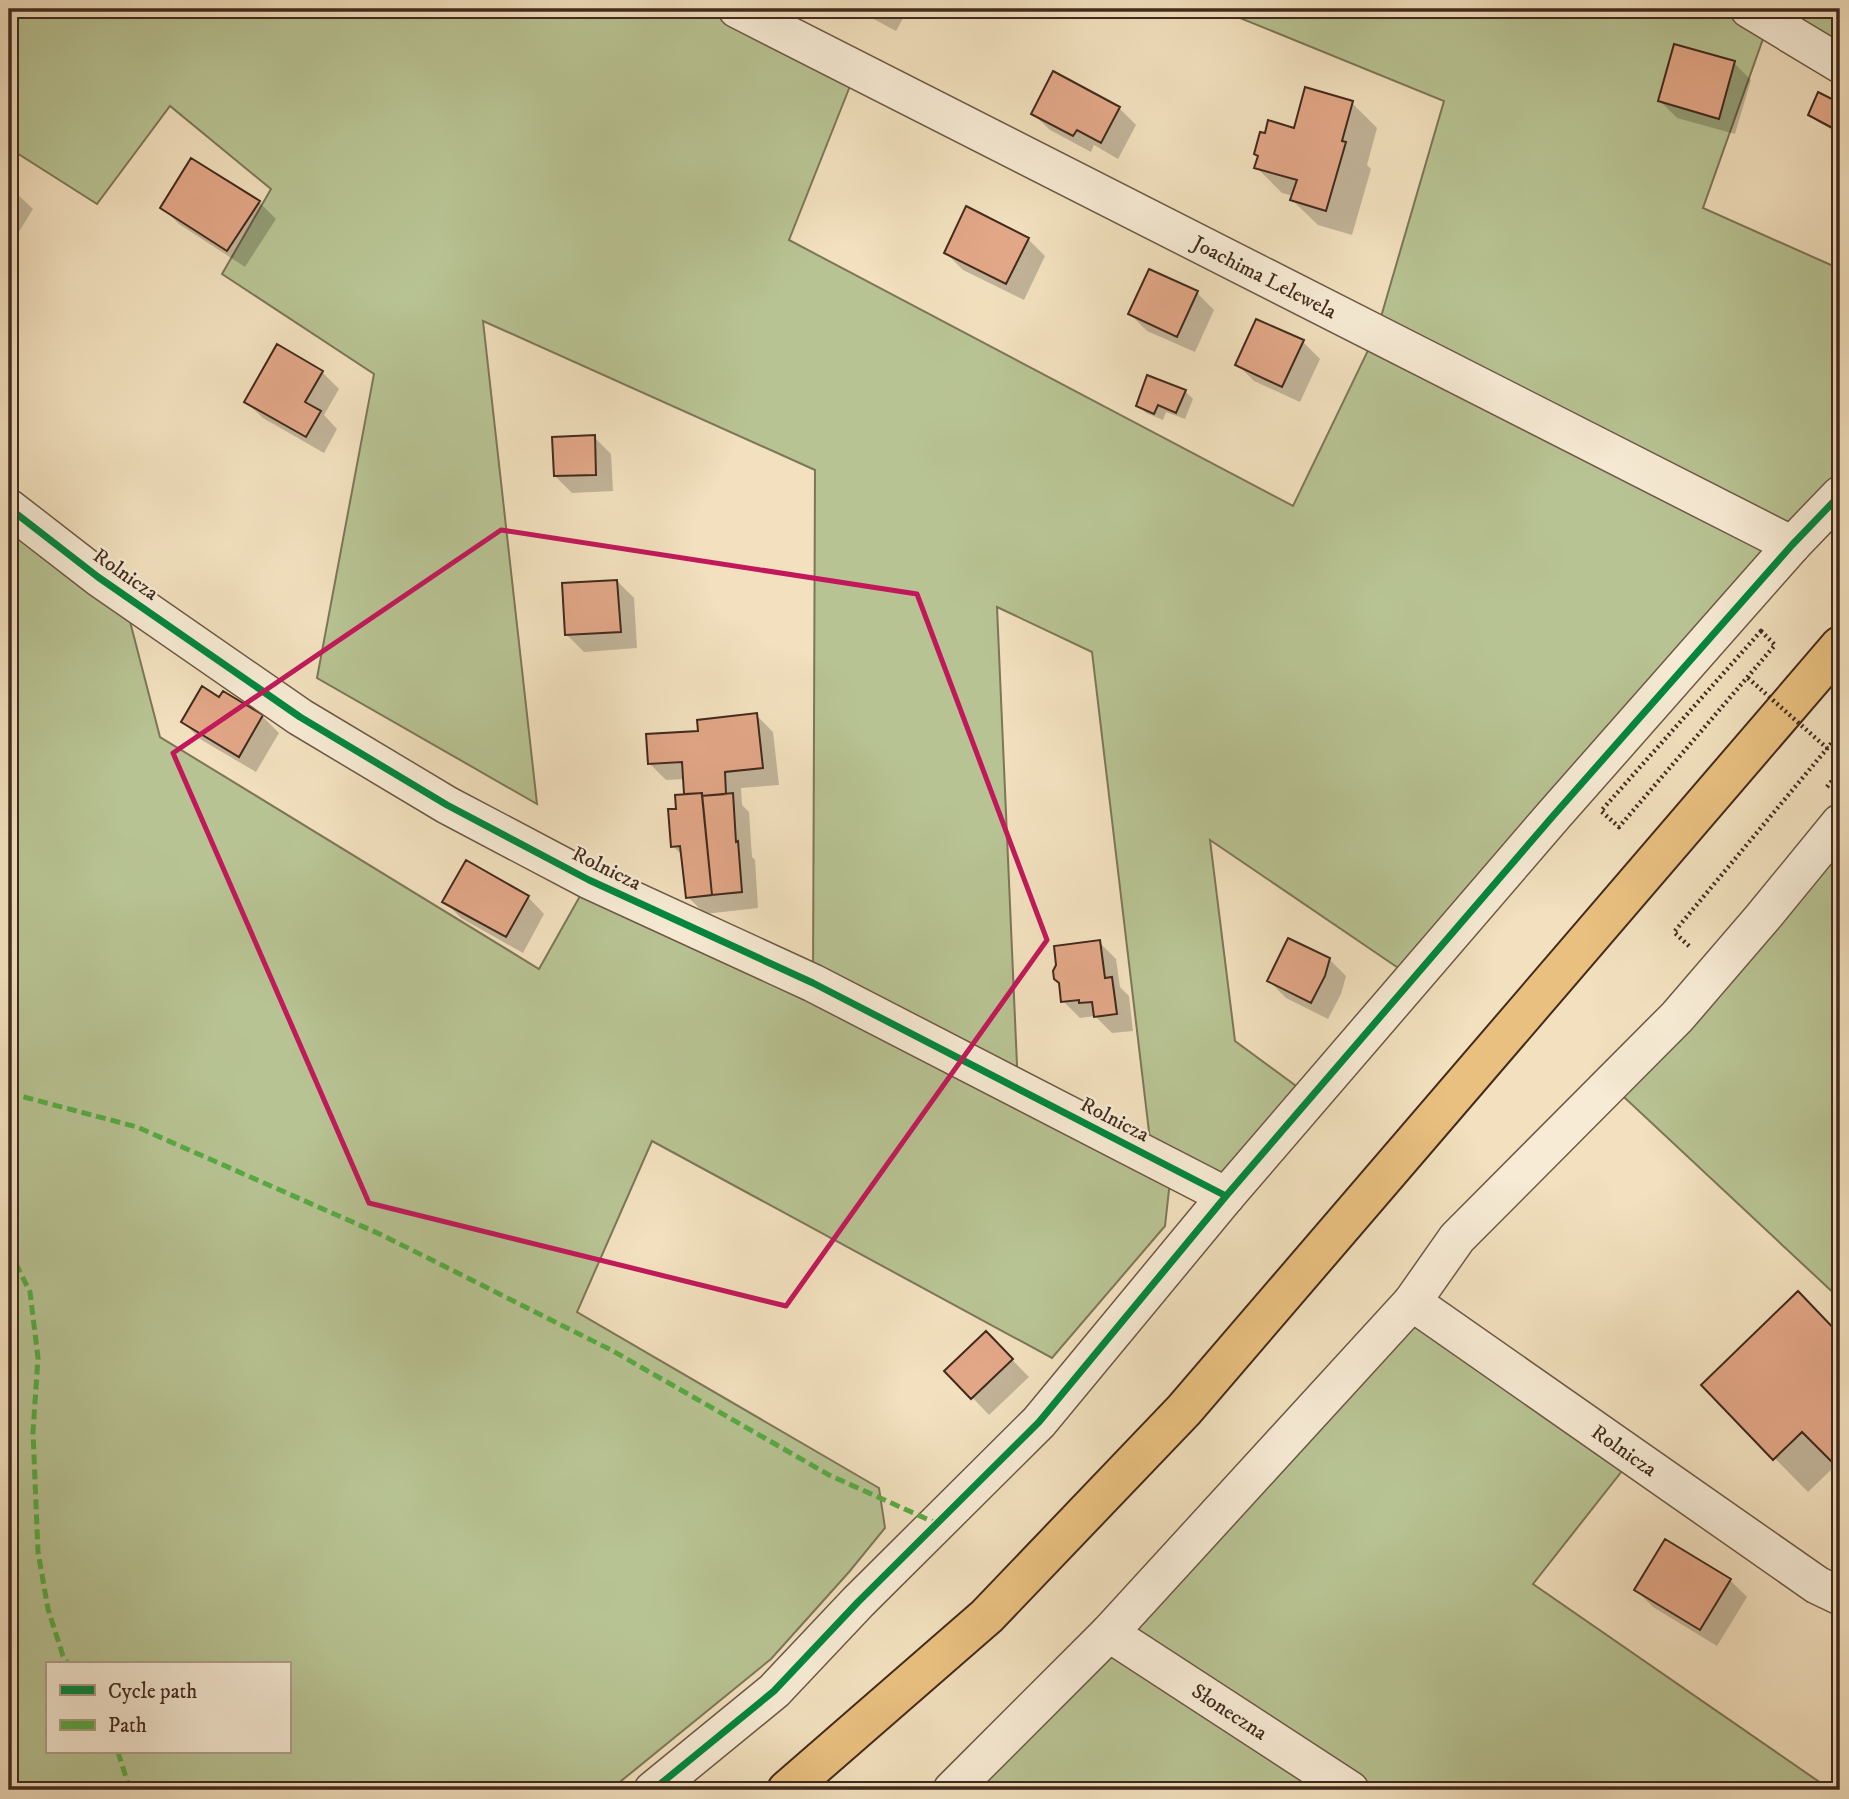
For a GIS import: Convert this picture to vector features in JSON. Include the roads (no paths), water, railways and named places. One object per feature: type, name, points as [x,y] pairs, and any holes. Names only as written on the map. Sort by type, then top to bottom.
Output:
[{"type":"highway","points":[[787,1790],[987,1616],[1184,1410],[1840,646]]},
{"type":"street","name":"Joachima Lelewela","points":[[737,9],[1792,545]]},
{"type":"street","points":[[1749,9],[1840,64]]},
{"type":"street","points":[[653,1790],[774,1692],[858,1602],[1039,1422],[1226,1196],[1553,816],[1792,545],[1840,495]]},
{"type":"street","name":"Rolnicza","points":[[9,508],[97,577],[300,716],[447,805],[589,880],[813,983],[1226,1196]]},
{"type":"street","points":[[952,1790],[1109,1633],[1412,1302],[1457,1238],[1677,1017],[1763,917],[1832,807]]},
{"type":"street","name":"Rolnicza","points":[[1412,1302],[1807,1578],[1840,1596]]},
{"type":"street","name":"Słoneczna","points":[[1109,1633],[1350,1790]]}]
